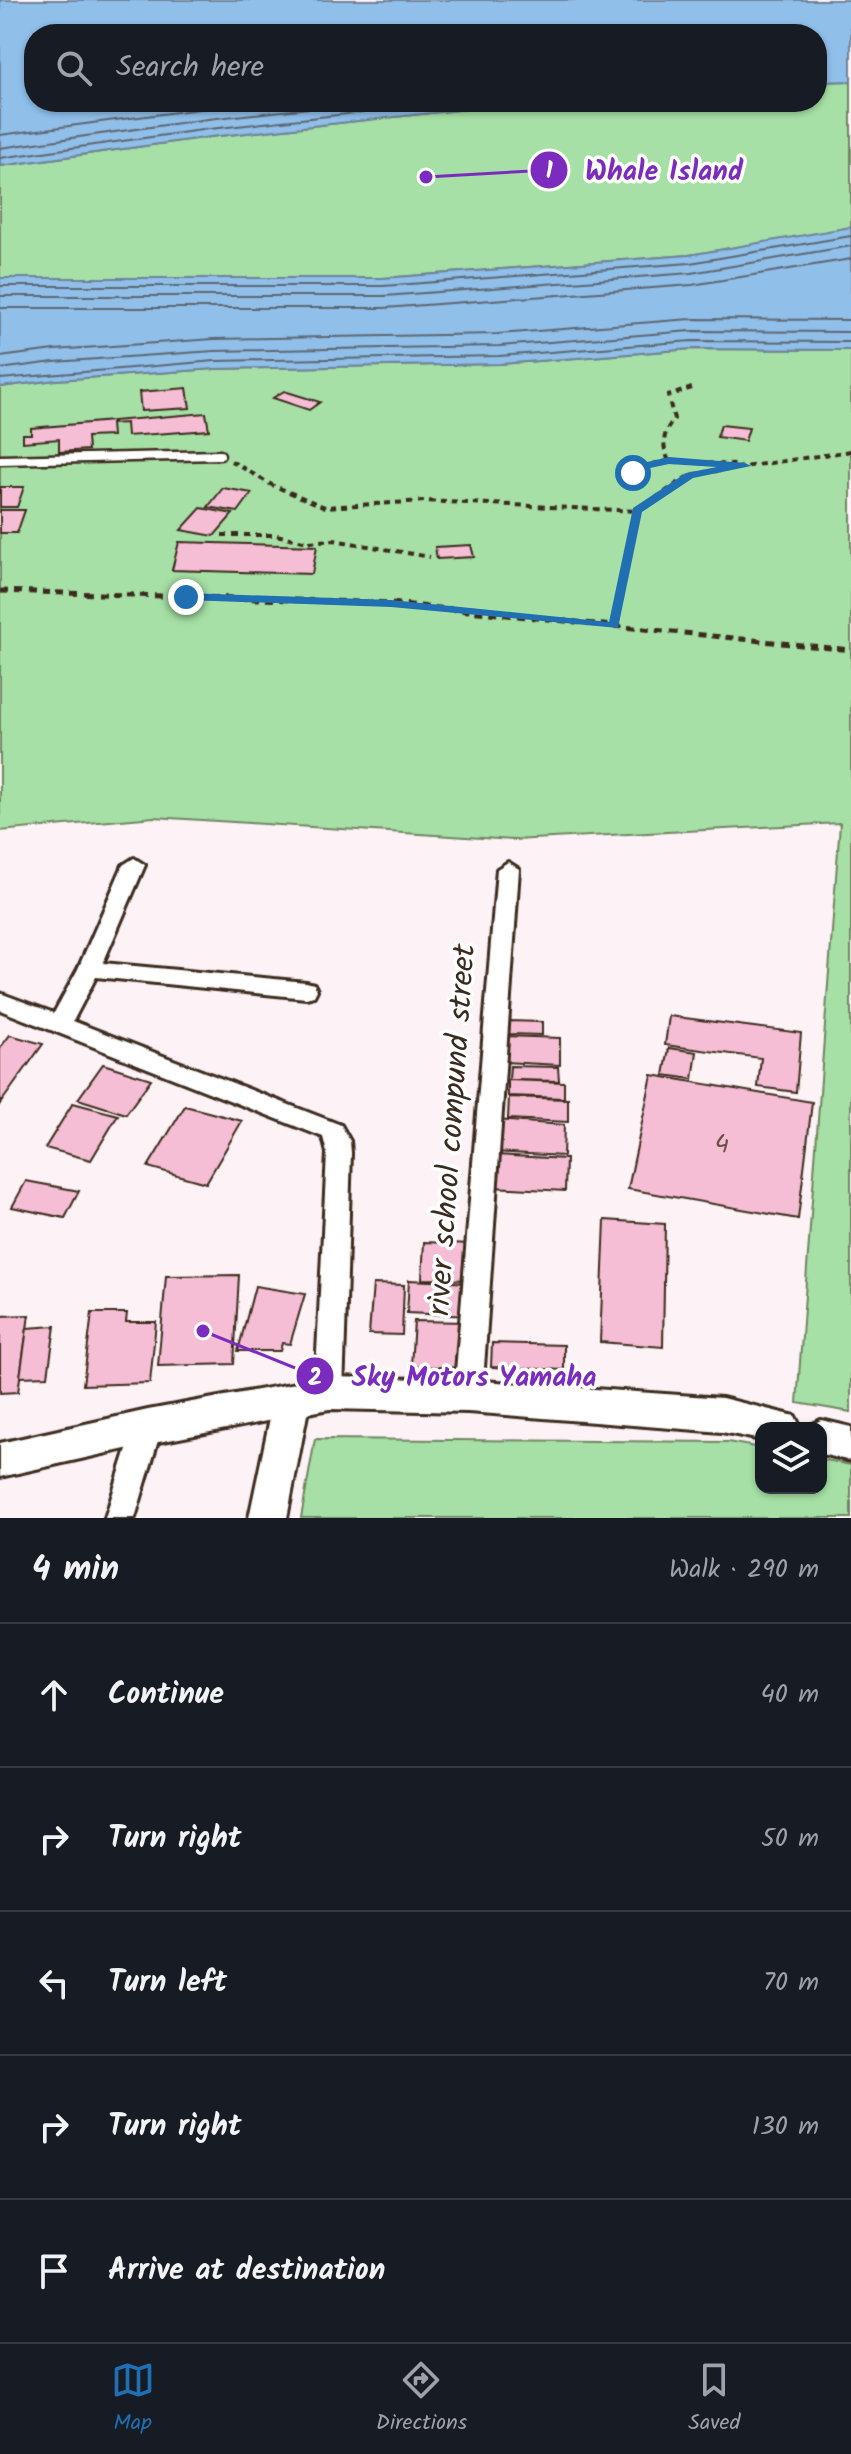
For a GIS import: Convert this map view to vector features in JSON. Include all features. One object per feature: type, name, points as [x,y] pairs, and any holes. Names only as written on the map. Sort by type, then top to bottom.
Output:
[{"type":"main road","points":[[0,1460],[148,1427],[311,1396],[468,1396],[722,1415],[755,1422]]},
{"type":"main road","points":[[827,1438],[851,1444]]},
{"type":"street","points":[[59,1026],[89,969],[134,865]]},
{"type":"street","name":"river school compund street","points":[[468,1396],[508,869]]},
{"type":"street","points":[[89,969],[306,990]]},
{"type":"street","points":[[0,1001],[332,1131],[338,1141],[311,1396],[268,1518]]},
{"type":"street","points":[[120,1518],[148,1427]]},
{"type":"lane","points":[[0,460],[220,455]]},
{"type":"path","points":[[669,461],[664,451],[664,432],[674,419],[668,396],[692,388]]},
{"type":"path","points":[[220,455],[272,485],[325,507],[425,501],[637,511],[690,475],[851,451]]},
{"type":"path","points":[[633,473],[647,465],[669,461],[745,466]]},
{"type":"path","points":[[614,626],[637,511]]},
{"type":"path","points":[[222,535],[276,535],[308,542],[334,540],[430,557]]},
{"type":"path","points":[[0,591],[391,603],[851,650]]},
{"type":"green space","points":[[851,81],[851,227],[841,230],[689,255],[383,278],[0,278],[0,166],[210,137],[440,112],[827,112],[827,82]]},
{"type":"green space","points":[[692,349],[851,350],[851,1412],[797,1403],[840,823],[513,840],[154,817],[0,831],[0,387],[215,369],[500,364]]},
{"type":"green space","points":[[315,1439],[728,1442],[755,1447],[755,1494],[827,1494],[827,1460],[851,1465],[851,1518],[301,1518]]},
{"type":"water","points":[[0,0],[851,0],[851,81],[827,82],[827,24],[24,24],[24,112],[440,112],[210,137],[0,166]]},
{"type":"water","points":[[851,227],[851,350],[692,349],[500,364],[215,369],[0,387],[0,278],[383,278],[689,255]]},
{"type":"building","points":[[187,388],[190,408],[141,411],[139,392]]},
{"type":"building","points":[[284,391],[320,402],[309,410],[273,398]]},
{"type":"building","points":[[206,413],[209,430],[127,436],[126,423],[111,424],[112,436],[87,437],[88,450],[59,452],[59,439],[23,442],[23,434],[31,434],[31,428]]},
{"type":"building","points":[[721,425],[749,428],[745,441],[717,437]]},
{"type":"building","points":[[0,487],[24,487],[17,507],[0,507]]},
{"type":"building","points":[[223,488],[252,493],[238,512],[208,507]]},
{"type":"building","points":[[201,508],[233,514],[214,536],[181,530]]},
{"type":"building","points":[[0,510],[25,510],[17,533],[0,533]]},
{"type":"building","points":[[179,542],[317,546],[312,574],[172,570]]},
{"type":"building","points":[[471,545],[474,557],[437,559],[435,547]]},
{"type":"building","points":[[669,1016],[801,1033],[796,1092],[758,1087],[761,1058],[665,1045]]},
{"type":"building","points":[[509,1021],[542,1022],[542,1035],[509,1034]]},
{"type":"building","points":[[10,1035],[43,1044],[0,1104],[0,1048]]},
{"type":"building","points":[[505,1036],[560,1038],[560,1065],[504,1062]]},
{"type":"building","points":[[669,1048],[697,1052],[693,1079],[664,1075]]},
{"type":"building","points":[[103,1064],[151,1079],[126,1114],[78,1099]]},
{"type":"building","points":[[510,1066],[558,1067],[559,1081],[509,1080]]},
{"type":"building","points":[[652,1075],[812,1102],[798,1219],[628,1189]]},
{"type":"building","points":[[508,1080],[564,1082],[564,1098],[508,1096]]},
{"type":"building","points":[[509,1097],[568,1099],[568,1122],[508,1119]]},
{"type":"building","points":[[73,1103],[118,1115],[91,1160],[45,1148]]},
{"type":"building","points":[[185,1106],[242,1121],[206,1183],[148,1167]]},
{"type":"building","points":[[497,1120],[564,1125],[563,1156],[495,1152]]},
{"type":"building","points":[[495,1155],[566,1159],[565,1191],[493,1187]]},
{"type":"building","points":[[26,1181],[79,1191],[65,1218],[12,1207]]},
{"type":"building","points":[[605,1220],[665,1224],[663,1347],[600,1342]]},
{"type":"building","points":[[424,1242],[472,1244],[472,1280],[422,1279]]},
{"type":"building","points":[[239,1275],[234,1364],[158,1366],[166,1276]]},
{"type":"building","points":[[409,1280],[472,1283],[471,1316],[407,1313]]},
{"type":"building","points":[[373,1284],[404,1285],[402,1335],[369,1334]]},
{"type":"building","points":[[255,1286],[305,1294],[290,1344],[282,1343],[280,1351],[238,1351]]},
{"type":"building","points":[[92,1313],[127,1313],[126,1322],[156,1322],[150,1383],[83,1385]]},
{"type":"building","points":[[29,1315],[18,1392],[0,1393],[0,1316]]},
{"type":"building","points":[[414,1321],[467,1322],[466,1368],[411,1366]]},
{"type":"building","points":[[55,1326],[48,1376],[20,1377],[27,1328]]},
{"type":"building","points":[[492,1343],[564,1345],[564,1370],[491,1367]]},
{"type":"place","name":"Whale Island","points":[[426,177]]},
{"type":"place","name":"Sky Motors Yamaha","points":[[203,1331]]},
{"type":"route","points":[[186,597],[391,603],[614,626],[637,511],[690,475],[745,466],[669,461],[647,465],[633,473]]}]
